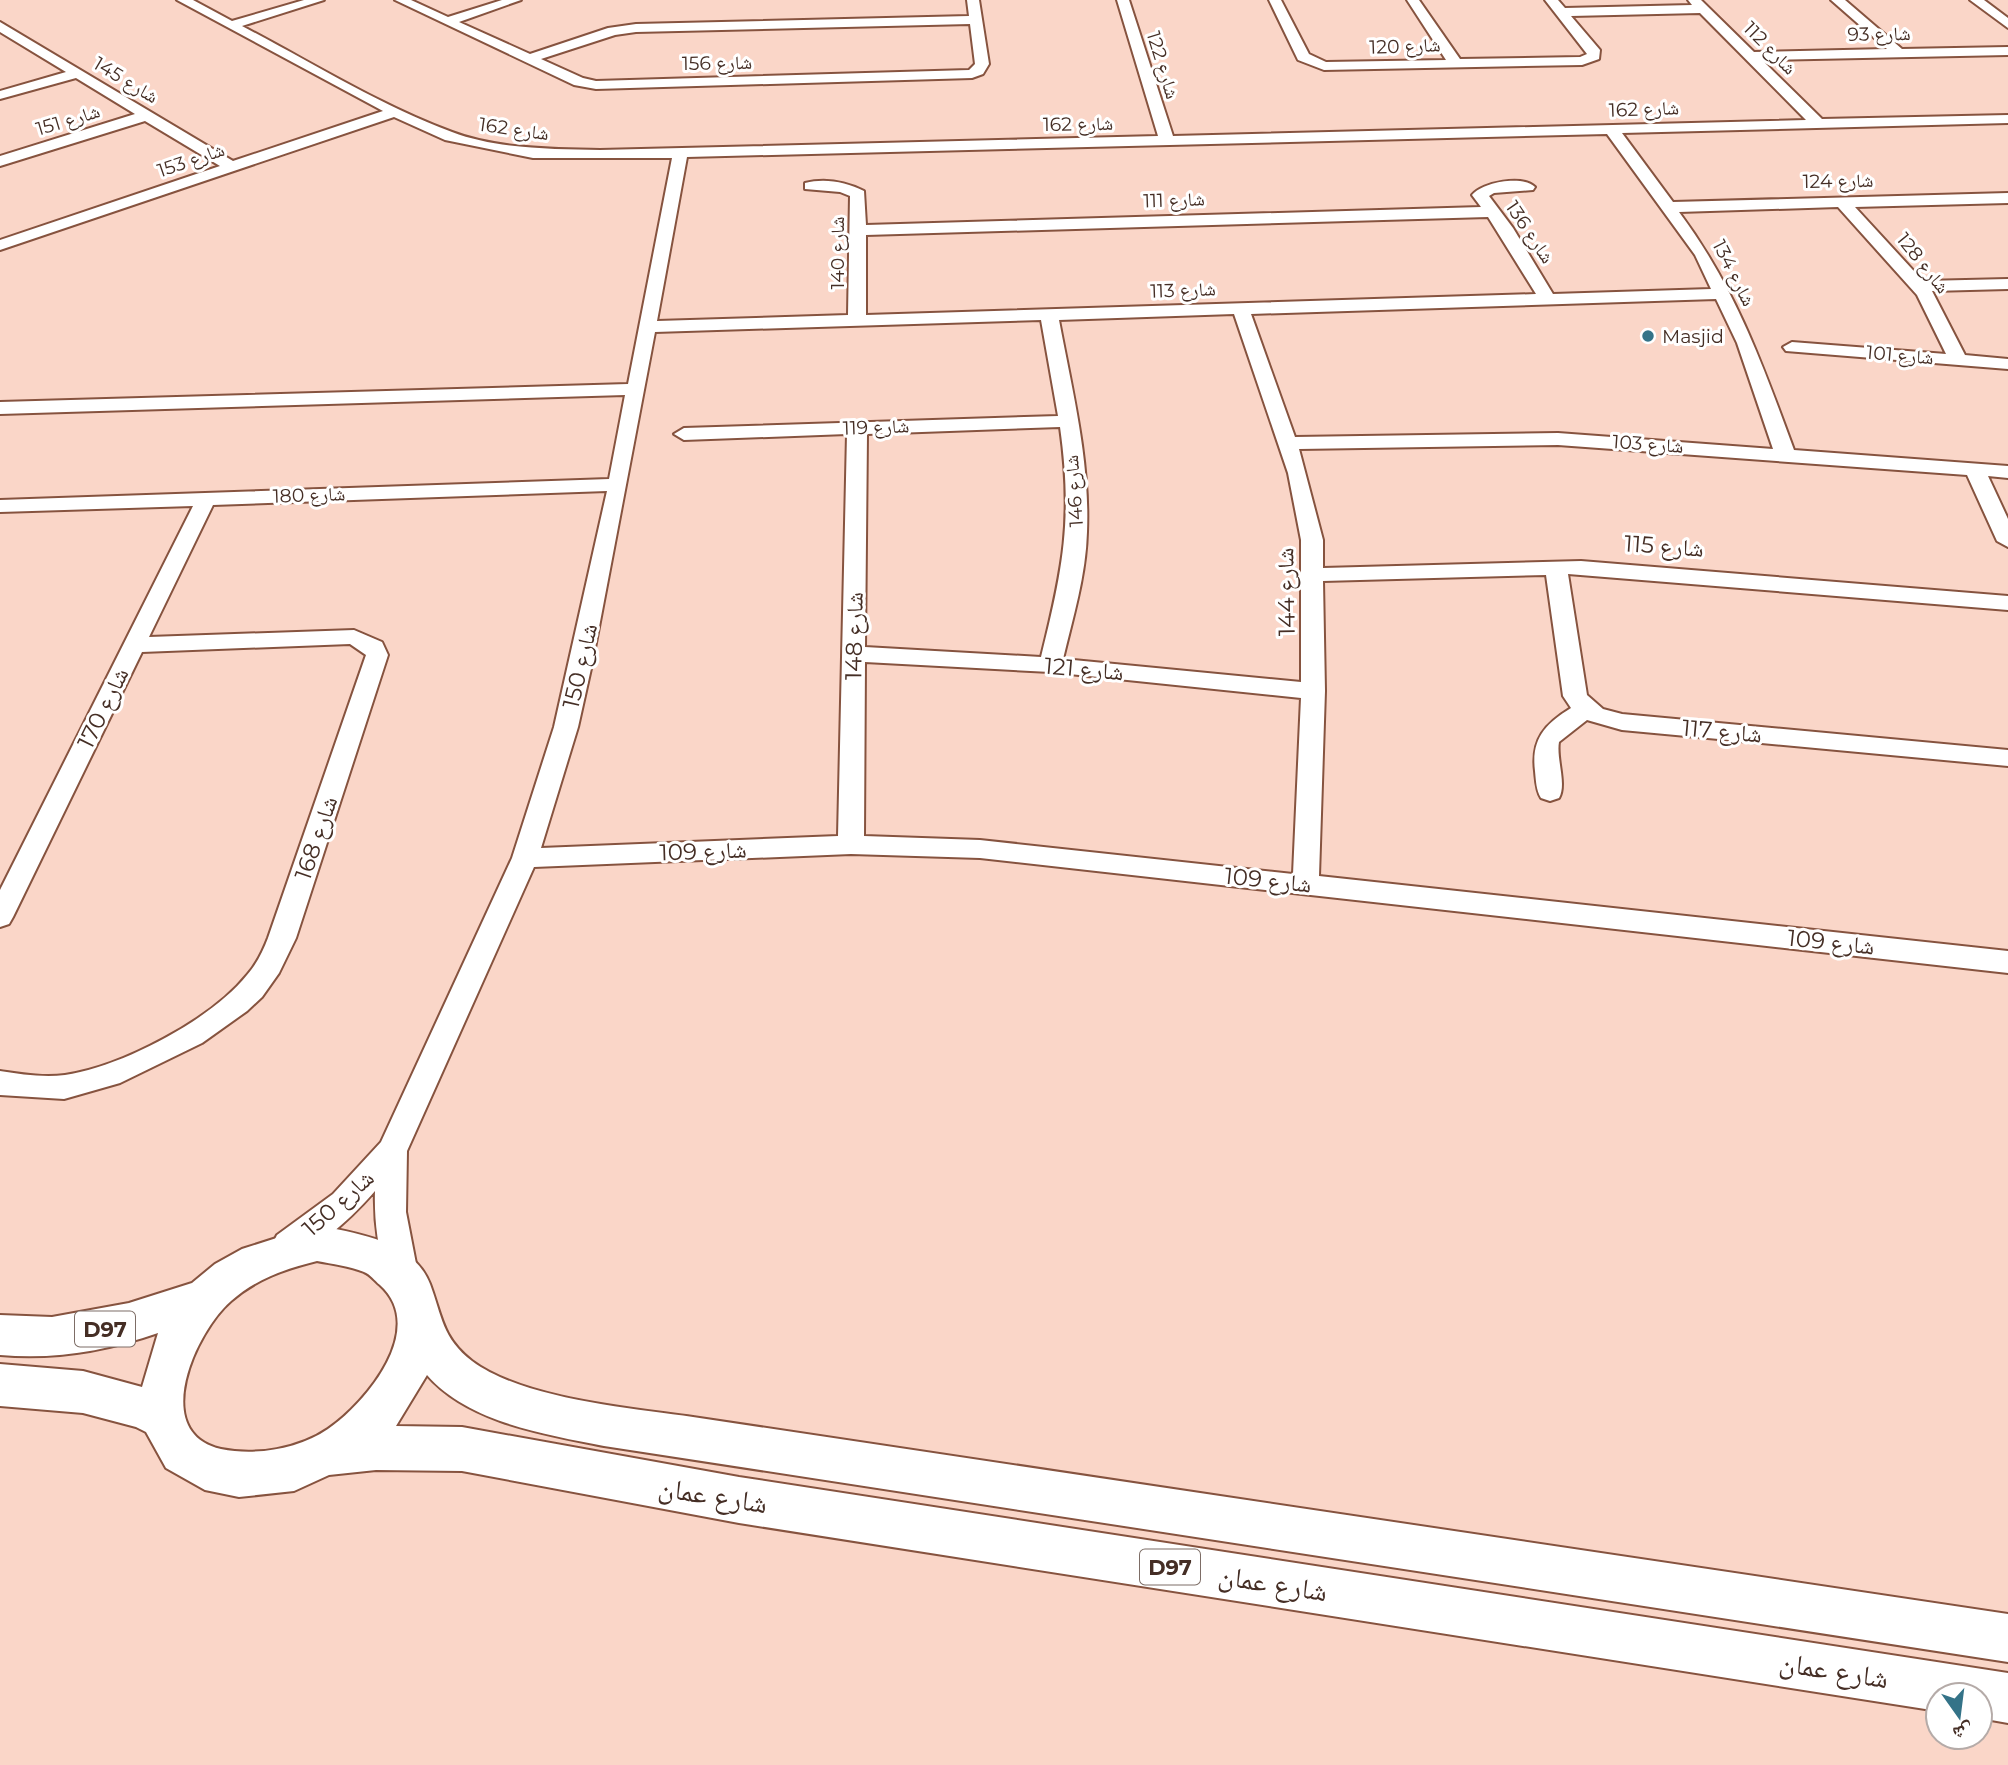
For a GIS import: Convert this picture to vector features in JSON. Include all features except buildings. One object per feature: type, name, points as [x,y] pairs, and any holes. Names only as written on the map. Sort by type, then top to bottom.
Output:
[{"type":"main road","points":[[317,1244],[350,1245],[380,1256],[402,1274],[415,1298],[419,1326],[413,1361],[395,1396],[367,1428],[331,1454],[296,1469],[259,1476],[225,1474],[196,1462],[175,1443],[163,1417],[160,1387],[167,1356],[183,1325],[206,1297],[241,1269],[281,1251],[317,1244]]},
{"type":"main road","name":"D97","points":[[0,1335],[78,1334],[142,1321],[206,1297]]},
{"type":"main road","name":"D97","points":[[419,1326],[435,1354],[459,1378],[490,1395],[603,1423],[693,1439],[2008,1638]]},
{"type":"main road","points":[[0,1385],[64,1387],[100,1393],[133,1402],[163,1417]]},
{"type":"main road","name":"شارع عمان","points":[[331,1454],[376,1448],[463,1448],[739,1500],[2008,1698]]},
{"type":"street","name":"شارع 162","points":[[183,0],[395,112],[450,137],[503,149],[566,155],[2008,119]]},
{"type":"street","points":[[231,25],[318,0]]},
{"type":"street","name":"شارع 156","points":[[401,0],[579,82],[596,85],[964,76],[981,68],[973,0]]},
{"type":"street","points":[[447,21],[515,0]]},
{"type":"street","name":"شارع 122","points":[[1123,0],[1167,141]]},
{"type":"street","name":"شارع 120","points":[[1275,0],[1303,57],[1315,64],[1334,67],[1590,59],[1595,53],[1561,12]]},
{"type":"street","points":[[1413,0],[1456,64]]},
{"type":"street","points":[[1551,0],[1561,12],[1699,5]]},
{"type":"street","points":[[1837,0],[1899,53]]},
{"type":"street","points":[[1976,0],[2008,24]]},
{"type":"street","name":"شارع 112","points":[[1699,5],[1818,124]]},
{"type":"street","points":[[529,59],[614,32],[636,28],[975,20]]},
{"type":"street","name":"شارع 145","points":[[4,32],[78,73],[232,167]]},
{"type":"street","name":"شارع 93","points":[[1751,56],[2008,51]]},
{"type":"street","points":[[0,95],[78,73]]},
{"type":"street","name":"شارع 153","points":[[0,245],[395,112]]},
{"type":"street","name":"شارع 151","points":[[0,161],[148,115]]},
{"type":"street","name":"شارع 134","points":[[1611,129],[1703,255],[1767,396],[1785,454]]},
{"type":"street","name":"شارع 150","points":[[281,1251],[344,1204],[392,1151],[525,858],[566,727],[618,485],[680,153]]},
{"type":"street","name":"شارع 140","points":[[810,186],[843,187],[856,191],[858,320]]},
{"type":"street","name":"شارع 136","points":[[1527,187],[1490,188],[1481,192],[1548,300]]},
{"type":"street","name":"شارع 124","points":[[1670,207],[2008,198]]},
{"type":"street","name":"شارع 128","points":[[1842,202],[1920,286],[1941,321],[1958,360]]},
{"type":"street","name":"شارع 111","points":[[858,230],[1491,212]]},
{"type":"street","points":[[1920,286],[2008,284]]},
{"type":"street","name":"شارع 113","points":[[646,327],[1722,294]]},
{"type":"street","name":"شارع 144","points":[[1241,309],[1306,506],[1314,575],[1306,884]]},
{"type":"street","name":"شارع 146","points":[[1049,315],[1077,486],[1077,536],[1050,665]]},
{"type":"street","name":"شارع 101","points":[[1792,347],[2008,364]]},
{"type":"street","points":[[0,408],[635,389]]},
{"type":"street","name":"شارع 119","points":[[684,434],[1067,421]]},
{"type":"street","name":"شارع 148","points":[[851,845],[857,428]]},
{"type":"street","name":"شارع 103","points":[[1287,443],[1534,438],[2008,472]]},
{"type":"street","points":[[1974,469],[2008,541]]},
{"type":"street","name":"شارع 180","points":[[0,506],[618,485]]},
{"type":"street","name":"شارع 170","points":[[0,917],[205,499]]},
{"type":"street","points":[[1550,792],[1545,756],[1547,738],[1553,731],[1586,710],[1574,696],[1556,567]]},
{"type":"street","name":"شارع 115","points":[[1314,575],[1556,567],[1628,569],[2008,603]]},
{"type":"street","name":"شارع 168","points":[[0,1083],[38,1088],[66,1086],[96,1079],[190,1035],[223,1015],[251,991],[271,965],[282,939],[377,655],[374,647],[354,637],[134,645]]},
{"type":"street","name":"شارع 121","points":[[854,654],[1050,665],[1313,691]]},
{"type":"street","name":"شارع 117","points":[[1586,710],[1597,716],[1622,722],[2008,758]]},
{"type":"street","name":"شارع 109","points":[[525,858],[851,845],[1005,851],[2008,961]]},
{"type":"street","name":"شارع 150","points":[[392,1151],[390,1212],[402,1274]]},
{"type":"place","name":"Masjid","points":[[1648,336]]}]
